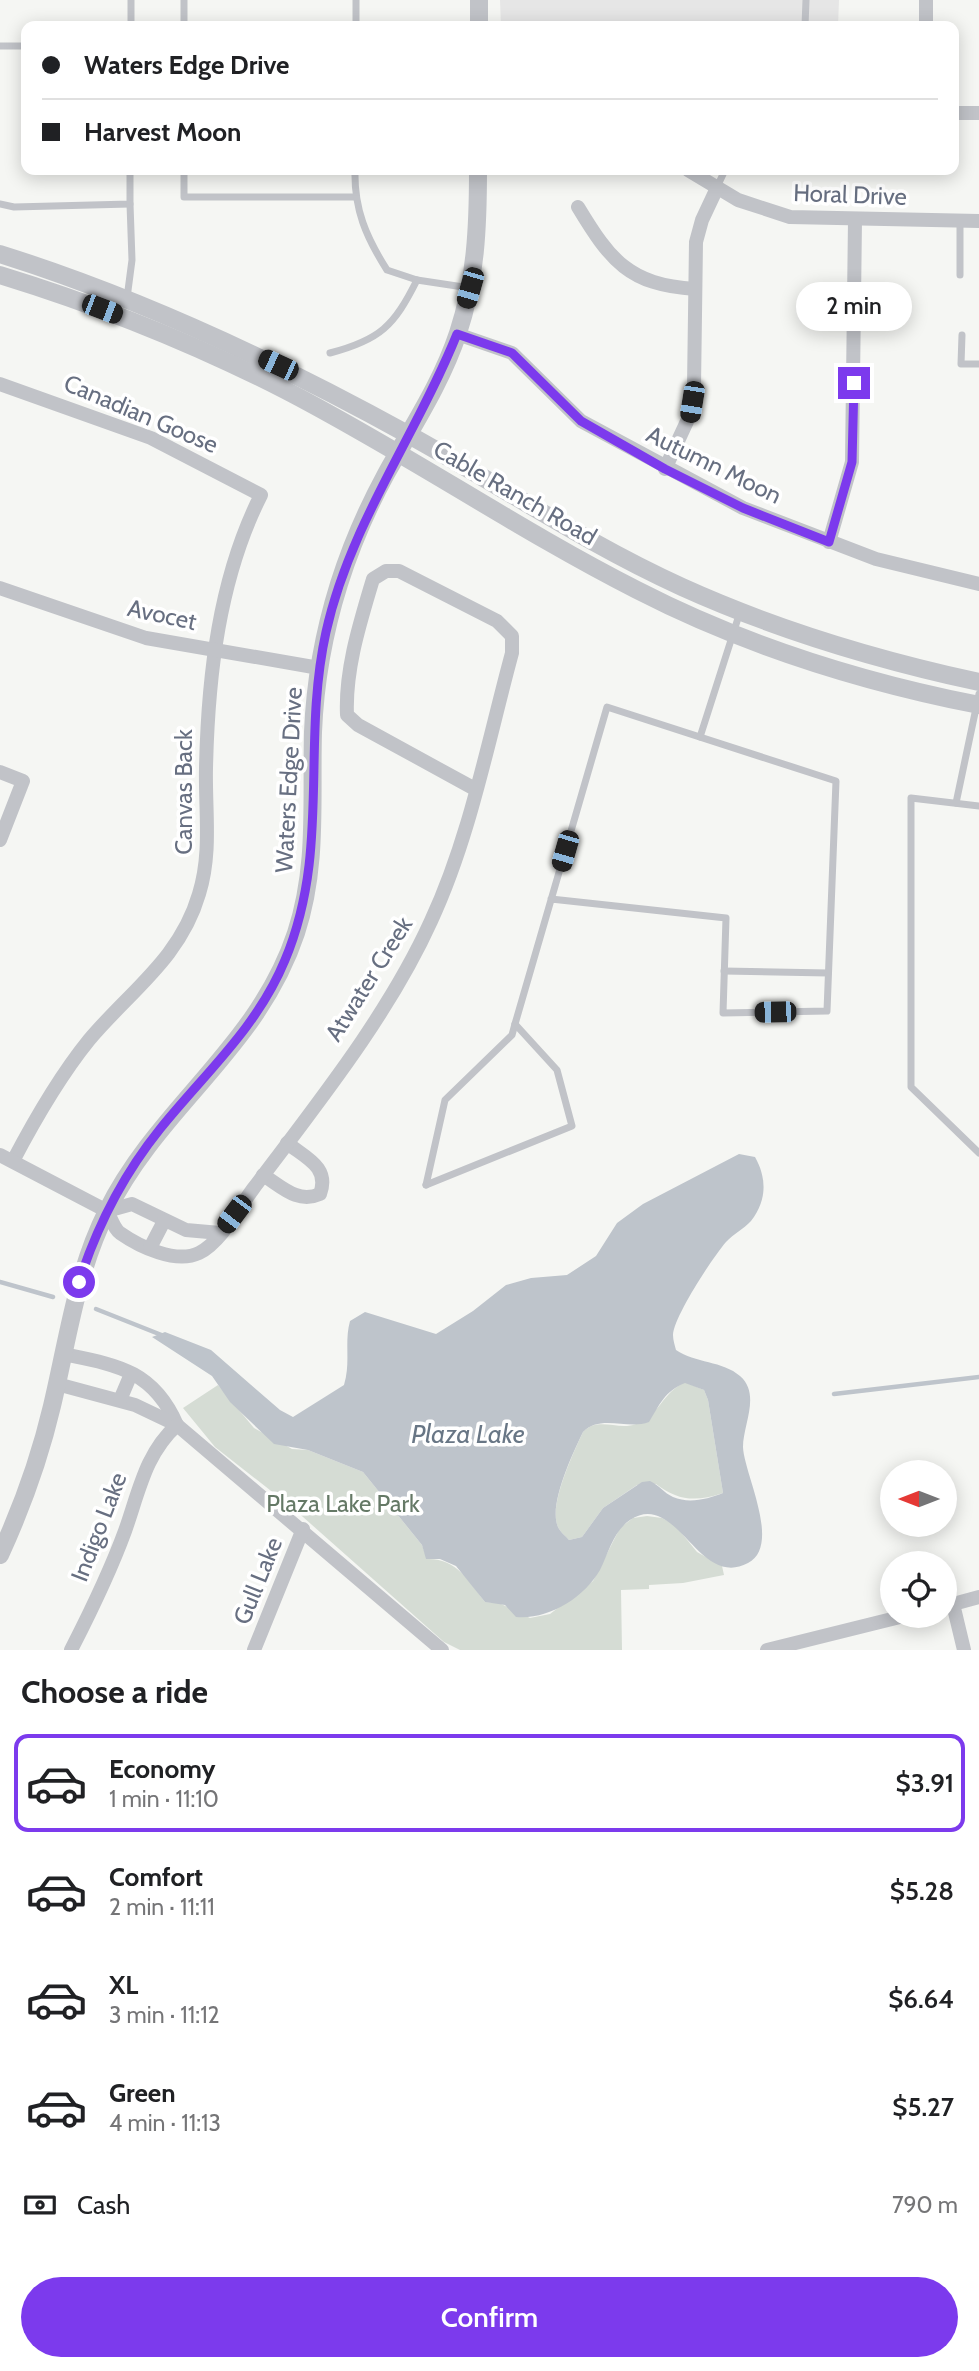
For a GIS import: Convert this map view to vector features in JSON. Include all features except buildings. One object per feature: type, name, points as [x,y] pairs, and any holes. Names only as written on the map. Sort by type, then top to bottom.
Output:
[{"type":"street","points":[[479,0],[479,21]]},
{"type":"street","points":[[926,0],[926,21]]},
{"type":"street","points":[[959,113],[979,113]]},
{"type":"street","name":"Waters Edge Drive","points":[[0,1555],[37,1460],[84,1267],[107,1211],[159,1131],[251,1024],[274,985],[291,946],[302,911],[312,860],[313,732],[319,668],[330,617],[348,557],[375,496],[433,392],[457,334],[476,254],[478,175]]},
{"type":"street","name":"Horal Drive","points":[[696,175],[738,200],[790,217],[979,221]]},
{"type":"street","points":[[665,469],[689,417],[694,387],[696,242],[702,220],[717,188]]},
{"type":"street","points":[[578,206],[601,246],[640,279],[663,287],[695,289]]},
{"type":"street","points":[[829,542],[852,462],[855,220]]},
{"type":"street","name":"Cable Ranch Road","points":[[0,254],[126,298],[278,365],[409,435],[605,548],[680,586],[740,612],[852,651],[979,682]]},
{"type":"street","name":"Cable Ranch Road","points":[[0,275],[127,318],[292,394],[606,574],[732,632],[883,683],[978,701]]},
{"type":"street","name":"Autumn Moon","points":[[457,334],[512,353],[581,421],[665,469],[743,508],[876,559],[979,584]]},
{"type":"street","name":"Canadian Goose","points":[[0,384],[151,438],[261,495]]},
{"type":"street","name":"Canvas Back","points":[[6,1158],[89,1040],[170,956],[199,896],[208,860],[207,724],[215,650],[230,575],[247,522],[261,495]]},
{"type":"street","name":"Atwater Creek","points":[[107,1211],[118,1232],[164,1255],[186,1257],[201,1252],[220,1233],[287,1143],[408,969],[432,919],[475,789],[512,653],[512,636],[497,621],[485,614],[399,571],[386,571],[373,579],[358,629],[346,697],[347,715],[358,725],[475,789]]},
{"type":"street","name":"Avocet","points":[[0,588],[146,638],[319,668]]},
{"type":"street","points":[[0,772],[23,781],[0,840]]},
{"type":"street","points":[[263,1175],[298,1198],[310,1199],[320,1194],[325,1181],[321,1169],[287,1143]]},
{"type":"street","points":[[6,1158],[107,1211],[132,1204],[186,1230],[220,1233]]},
{"type":"street","points":[[150,1248],[164,1221]]},
{"type":"street","points":[[63,1354],[131,1374],[159,1391],[177,1425]]},
{"type":"street","points":[[120,1400],[131,1374]]},
{"type":"street","points":[[57,1384],[120,1400],[177,1425],[303,1530],[434,1648]]},
{"type":"street","name":"Indigo Lake","points":[[71,1650],[124,1532],[154,1449],[177,1425]]},
{"type":"street","name":"Gull Lake","points":[[254,1650],[303,1530]]},
{"type":"street","points":[[957,1603],[979,1597]]},
{"type":"street","points":[[767,1650],[880,1622]]},
{"type":"street","points":[[957,1628],[964,1650]]},
{"type":"lane","points":[[131,0],[131,21]]},
{"type":"lane","points":[[184,0],[184,21]]},
{"type":"lane","points":[[356,0],[356,21]]},
{"type":"lane","points":[[806,0],[806,21]]},
{"type":"lane","points":[[0,46],[21,46]]},
{"type":"lane","points":[[126,298],[132,260],[130,175]]},
{"type":"lane","points":[[184,175],[184,197],[354,197]]},
{"type":"lane","points":[[355,175],[354,197],[361,223],[387,270],[417,280],[470,288]]},
{"type":"lane","points":[[717,188],[723,175]]},
{"type":"lane","points":[[0,204],[14,207],[130,204]]},
{"type":"lane","points":[[960,221],[960,275]]},
{"type":"lane","points":[[330,352],[364,342],[393,323],[417,280]]},
{"type":"lane","points":[[962,335],[961,364],[979,364]]},
{"type":"lane","points":[[700,737],[740,612]]},
{"type":"lane","points":[[956,803],[978,701]]},
{"type":"lane","points":[[515,1024],[557,1070],[572,1126],[426,1185],[445,1100],[512,1035],[515,1024],[551,899],[607,707],[836,781],[827,1011],[723,1013],[726,918],[551,899]]},
{"type":"lane","points":[[979,806],[911,799],[911,1087],[979,1153]]},
{"type":"lane","points":[[724,971],[828,973]]},
{"type":"shaded area","points":[[500,0],[839,0],[838,21],[501,21]]},
{"type":"green space","points":[[685,1382],[704,1390],[708,1400],[723,1493],[696,1499],[672,1494],[656,1484],[637,1485],[603,1508],[582,1537],[569,1540],[558,1527],[556,1506],[563,1480],[583,1432],[595,1425],[636,1424],[650,1416],[671,1392]]},
{"type":"green space","name":"Plaza Lake Park","points":[[218,1385],[254,1428],[292,1449],[308,1450],[363,1472],[422,1545],[427,1559],[454,1566],[485,1602],[499,1603],[530,1618],[550,1614],[593,1581],[620,1528],[633,1518],[647,1516],[662,1518],[675,1525],[697,1552],[722,1566],[724,1575],[683,1583],[649,1585],[649,1589],[621,1590],[622,1650],[460,1650],[444,1642],[294,1509],[215,1447],[183,1408]]},
{"type":"water","name":"Plaza Lake","points":[[739,1154],[755,1157],[762,1173],[764,1189],[760,1206],[748,1224],[726,1242],[712,1260],[687,1301],[673,1335],[676,1350],[733,1371],[746,1383],[749,1392],[743,1447],[759,1508],[762,1541],[758,1554],[748,1563],[731,1568],[715,1563],[701,1553],[661,1517],[647,1514],[630,1520],[619,1530],[600,1570],[585,1590],[575,1598],[540,1615],[516,1617],[505,1605],[485,1602],[456,1566],[440,1559],[426,1559],[422,1545],[363,1472],[308,1450],[274,1444],[230,1402],[212,1376],[152,1337],[165,1332],[211,1350],[280,1410],[293,1417],[344,1385],[350,1321],[365,1312],[436,1334],[473,1311],[506,1285],[531,1278],[567,1275],[596,1256],[617,1223],[643,1204]],"holes":[[[685,1383],[704,1390],[708,1400],[723,1493],[705,1499],[685,1500],[670,1495],[650,1481],[642,1482],[603,1508],[582,1537],[569,1540],[558,1527],[556,1506],[563,1479],[583,1432],[598,1424],[649,1422],[668,1394]]]},
{"type":"waterway","points":[[0,1282],[53,1297]]},
{"type":"waterway","points":[[96,1309],[164,1336]]},
{"type":"waterway","points":[[834,1394],[979,1377]]},
{"type":"route","points":[[79,1282],[99,1228],[127,1175],[176,1110],[218,1066],[251,1024],[274,985],[291,946],[310,872],[314,815],[315,706],[318,674],[332,609],[363,521],[385,475],[433,392],[457,334],[512,353],[538,382],[581,421],[665,469],[743,508],[829,542],[848,485],[852,462],[854,383]]}]
